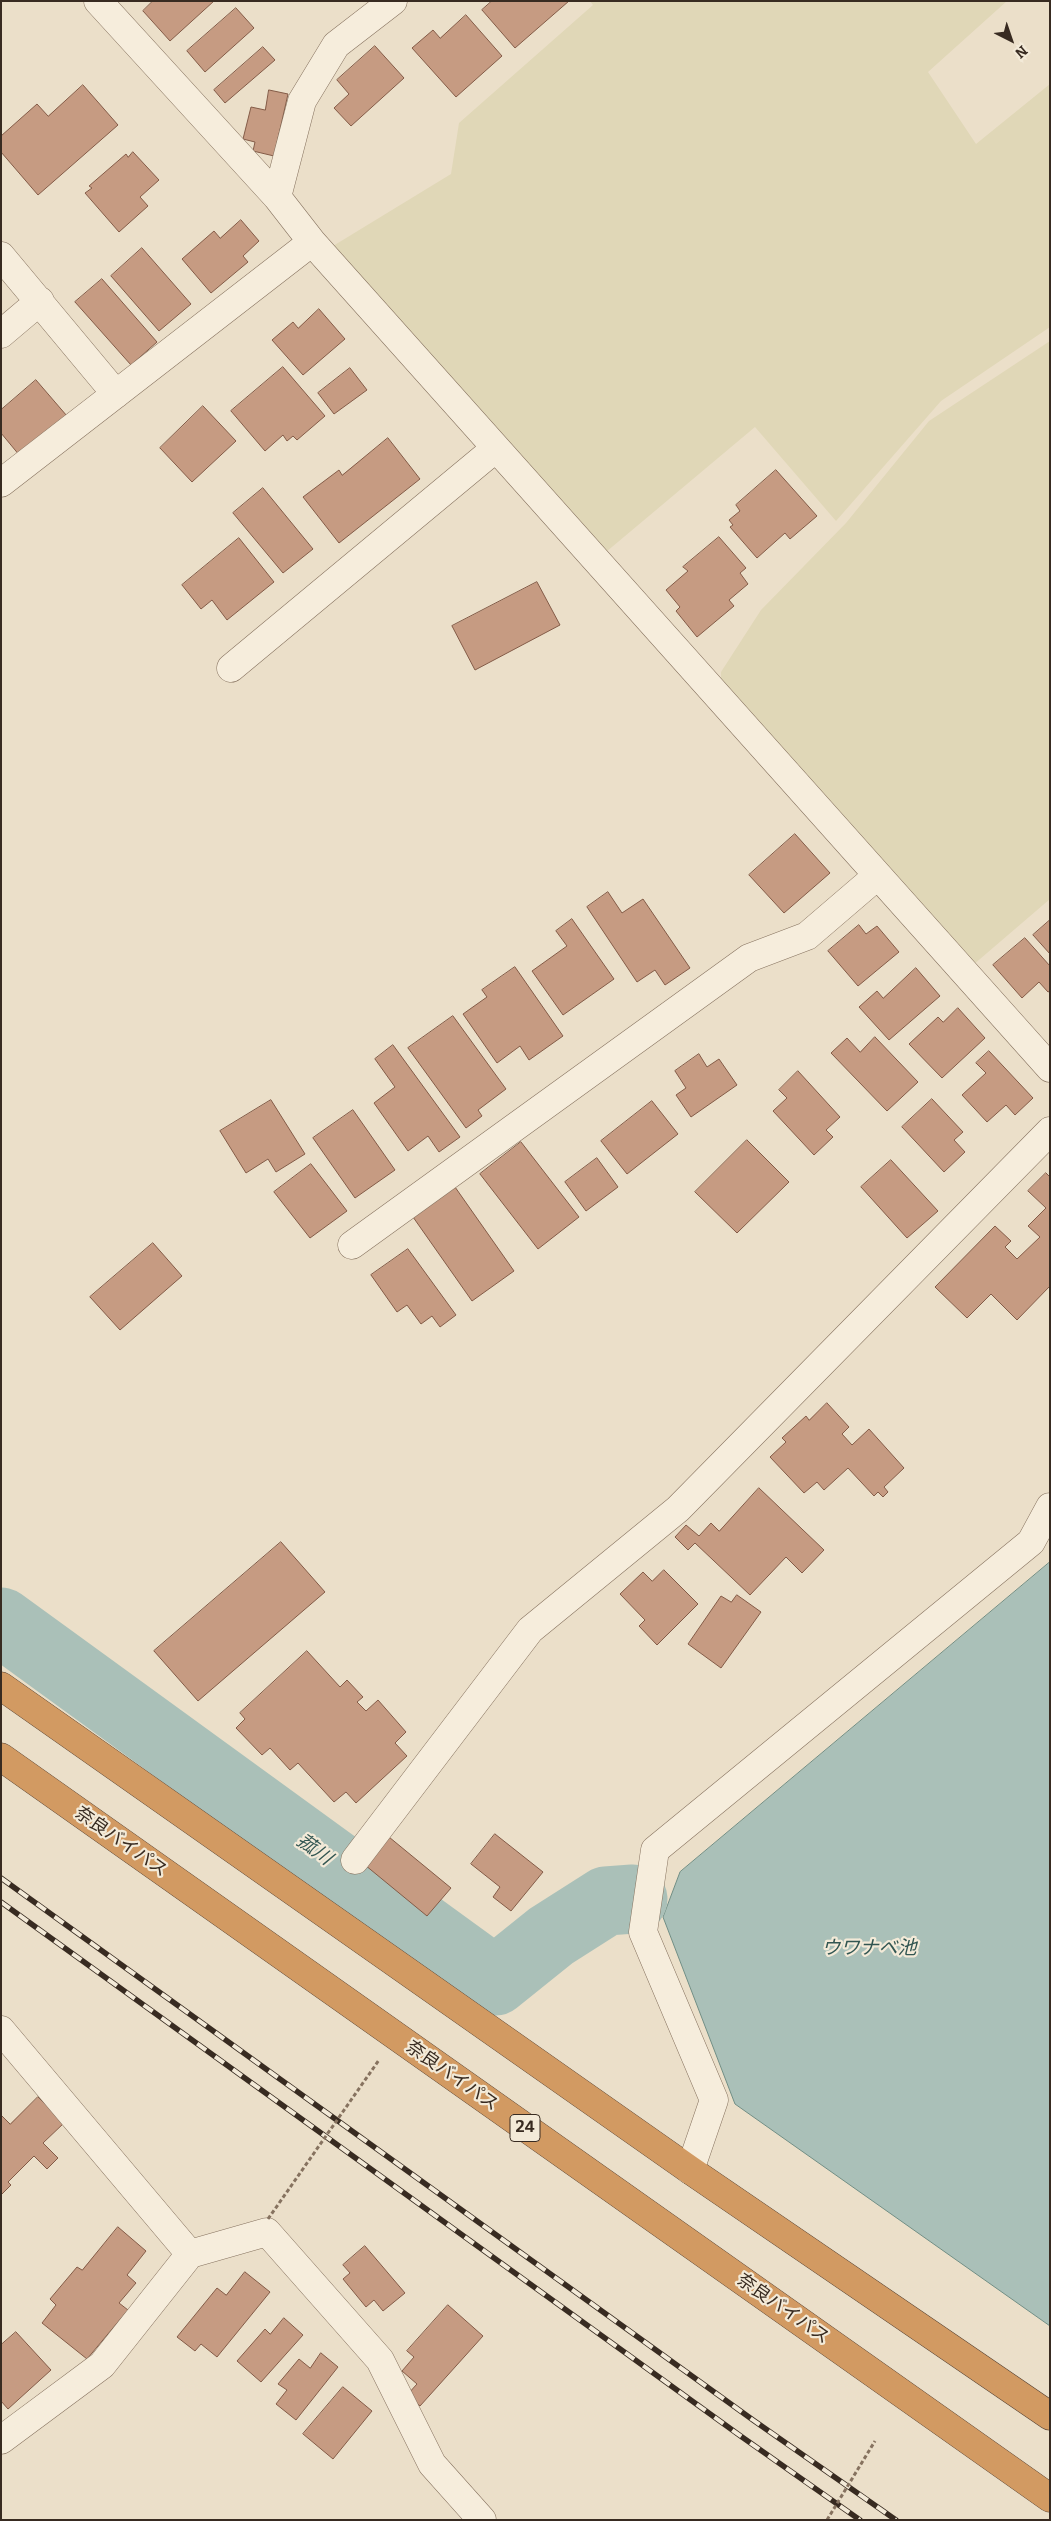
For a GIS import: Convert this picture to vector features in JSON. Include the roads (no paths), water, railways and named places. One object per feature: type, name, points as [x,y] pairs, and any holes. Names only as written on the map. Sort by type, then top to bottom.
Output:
[{"type":"highway","points":[[1,1686],[690,2170],[1050,2416]]},
{"type":"highway","name":"奈良バイパス","points":[[1,1757],[1050,2498]]},
{"type":"street","points":[[98,1],[277,197],[312,242],[877,876],[1044,1050]]},
{"type":"street","points":[[277,197],[302,101],[336,45],[393,1]]},
{"type":"street","points":[[1,483],[312,242]]},
{"type":"street","points":[[1,256],[116,394]]},
{"type":"street","points":[[1,334],[40,302]]},
{"type":"street","points":[[231,668],[496,448]]},
{"type":"street","points":[[352,1245],[749,958],[807,936],[877,876]]},
{"type":"street","points":[[354,1860],[530,1630],[678,1509],[1050,1131]]},
{"type":"street","points":[[690,2170],[714,2100],[643,1932],[655,1850],[1040,1534],[1050,1507]]},
{"type":"street","points":[[1,2030],[190,2254]]},
{"type":"street","points":[[1,2440],[102,2366],[190,2254],[267,2232],[380,2360],[432,2464],[482,2520]]},
{"type":"water","name":"ウワナベ池","points":[[1050,1562],[1050,2326],[735,2104],[663,1917],[680,1872]]},
{"type":"waterway","name":"菰川","points":[[1,1622],[495,1981],[551,1936],[606,1901],[633,1899]]},
{"type":"railway","points":[[1,1878],[753,2420],[896,2520]]},
{"type":"railway","points":[[1,1902],[742,2437],[860,2520]]}]
